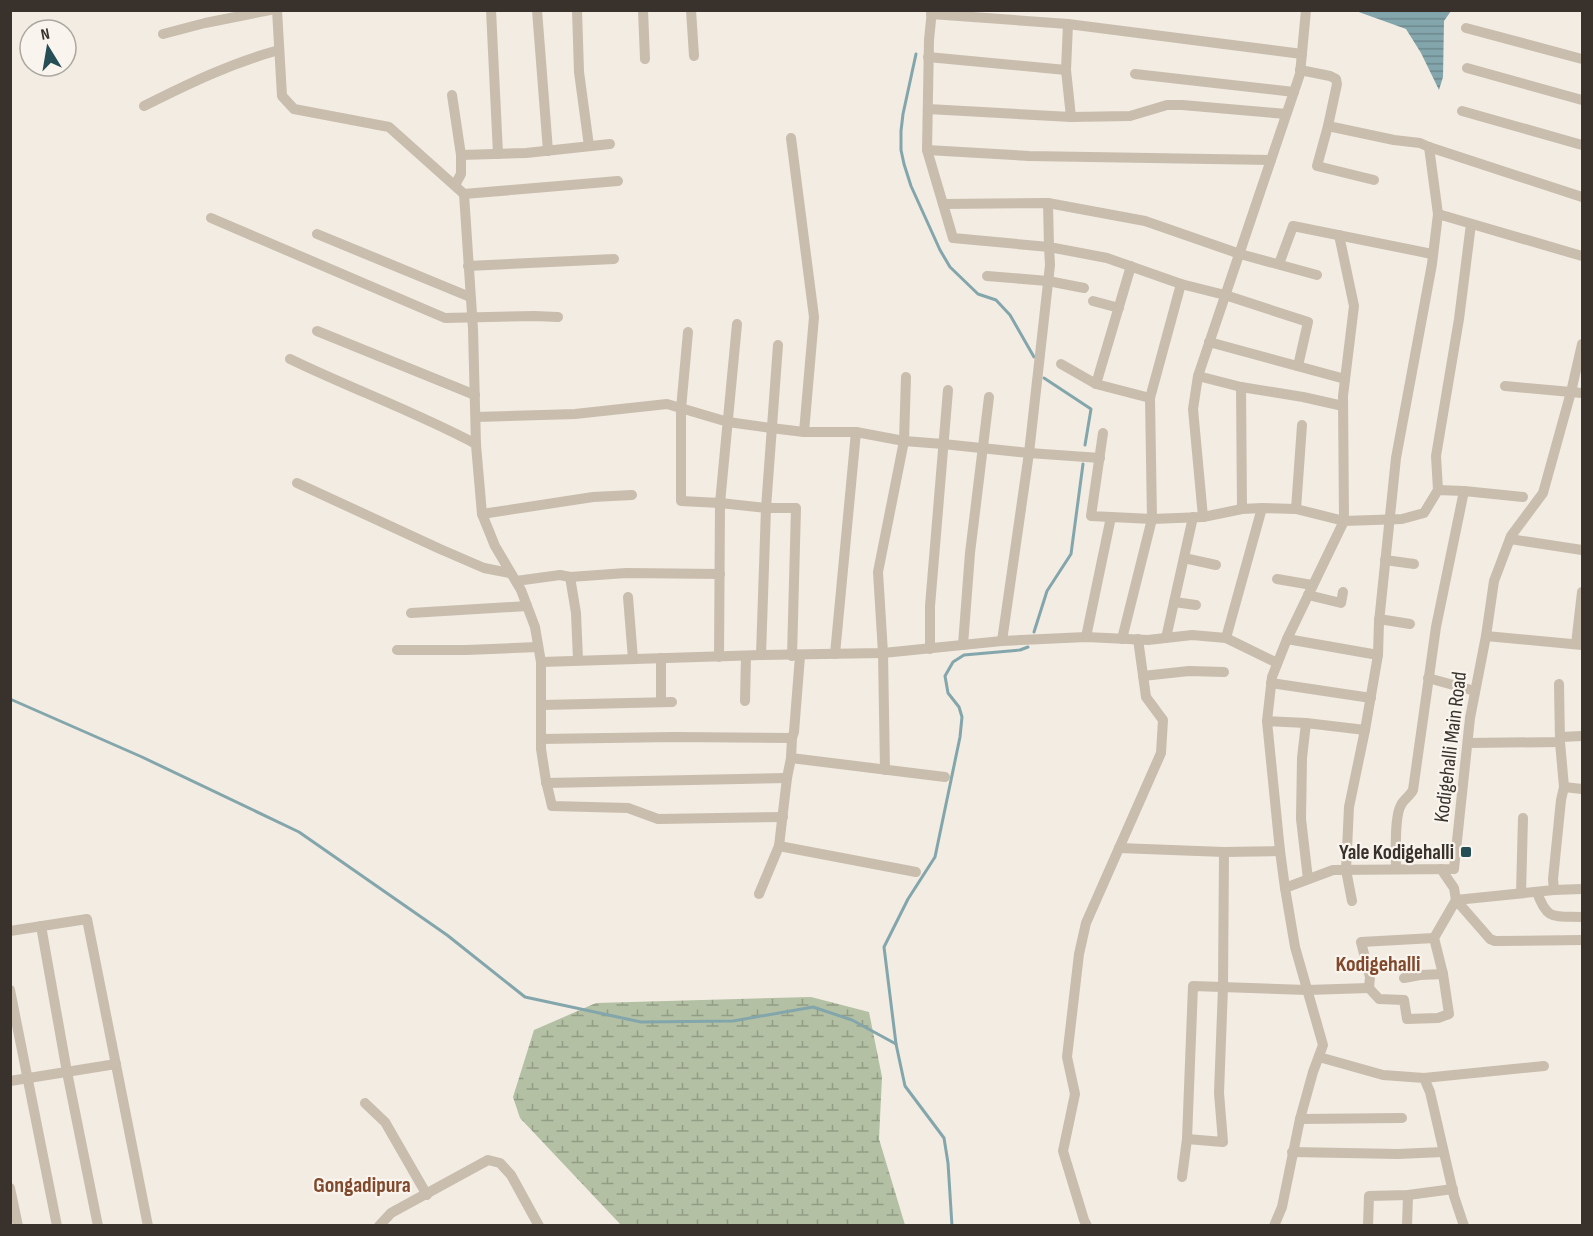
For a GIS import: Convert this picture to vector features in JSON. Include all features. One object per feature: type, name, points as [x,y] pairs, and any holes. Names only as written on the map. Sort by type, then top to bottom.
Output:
[{"type":"street","points":[[163,33],[270,10]]},
{"type":"street","points":[[277,10],[282,96],[294,109],[388,127],[464,194],[472,318],[476,444],[482,513],[495,546],[513,577],[536,627],[541,662],[541,744],[546,783],[552,806],[628,808],[658,819],[783,817]]},
{"type":"street","points":[[491,10],[498,154]]},
{"type":"street","points":[[537,10],[548,151]]},
{"type":"street","points":[[577,10],[579,72],[589,146]]},
{"type":"street","points":[[643,10],[645,59]]},
{"type":"street","points":[[691,10],[694,56]]},
{"type":"street","points":[[1166,638],[1184,558],[1198,517],[1193,409],[1198,376],[1294,92],[1300,70],[1306,10]]},
{"type":"street","points":[[1298,366],[1308,322],[1225,295],[1181,284],[1107,258],[1049,247],[953,238],[927,150],[928,57],[931,12],[1068,24],[1302,54]]},
{"type":"street","points":[[1068,24],[1065,70],[1071,117]]},
{"type":"street","points":[[1466,28],[1582,59]]},
{"type":"street","points":[[144,106],[212,73],[249,58],[279,50]]},
{"type":"street","points":[[928,57],[1065,70]]},
{"type":"street","points":[[1467,68],[1582,100]]},
{"type":"street","points":[[1300,70],[1330,76],[1336,79],[1337,84],[1317,166],[1374,180]]},
{"type":"street","points":[[1135,74],[1294,92]]},
{"type":"street","points":[[452,95],[461,155],[461,174],[455,185]]},
{"type":"street","points":[[928,109],[1071,117],[1130,116],[1167,105],[1286,114]]},
{"type":"street","points":[[1462,111],[1582,145]]},
{"type":"street","points":[[1328,126],[1420,143],[1582,197]]},
{"type":"street","points":[[791,138],[814,317],[804,432]]},
{"type":"street","points":[[461,155],[548,151],[610,144]]},
{"type":"street","points":[[1352,901],[1347,870],[1349,807],[1378,655],[1384,561],[1396,458],[1432,264],[1438,214],[1429,147]]},
{"type":"street","points":[[927,150],[1029,156],[1271,160]]},
{"type":"street","points":[[464,194],[618,181]]},
{"type":"street","points":[[943,204],[1048,203],[1145,221],[1240,254],[1317,275]]},
{"type":"street","points":[[1002,641],[1029,453],[1050,265],[1048,203]]},
{"type":"street","points":[[1438,214],[1582,256]]},
{"type":"street","points":[[211,218],[446,318],[558,317]]},
{"type":"street","points":[[1103,433],[1091,516],[1152,519],[1198,517],[1262,508],[1296,509],[1344,521],[1402,519],[1424,513],[1438,490],[1436,456],[1472,224]]},
{"type":"street","points":[[1279,264],[1293,226],[1432,254]]},
{"type":"street","points":[[317,234],[470,297]]},
{"type":"street","points":[[1274,1226],[1282,1207],[1300,1119],[1323,1045],[1295,948],[1280,851],[1267,721],[1271,683],[1277,663],[1344,521],[1343,406],[1354,306],[1339,235]]},
{"type":"street","points":[[468,266],[614,259]]},
{"type":"street","points":[[1096,384],[1131,266]]},
{"type":"street","points":[[987,276],[1048,280],[1084,288]]},
{"type":"street","points":[[1122,639],[1152,519],[1150,398],[1181,284]]},
{"type":"street","points":[[1093,301],[1119,308]]},
{"type":"street","points":[[719,657],[720,502],[737,324]]},
{"type":"street","points":[[317,331],[475,395]]},
{"type":"street","points":[[688,332],[681,409],[681,501],[720,502],[766,508],[796,508],[795,732],[792,738],[779,846],[759,894]]},
{"type":"street","points":[[1209,342],[1346,379]]},
{"type":"street","name":"Kodigehalli Main Road","points":[[1441,869],[1454,869],[1475,692],[1494,581],[1511,536],[1543,493],[1577,393],[1582,344]]},
{"type":"street","points":[[761,655],[766,508],[778,345]]},
{"type":"street","points":[[290,359],[332,380],[440,424],[476,444]]},
{"type":"street","points":[[1061,364],[1096,384],[1150,398]]},
{"type":"street","points":[[1198,376],[1241,387],[1343,406]]},
{"type":"street","points":[[885,770],[883,653],[878,572],[904,441],[906,377]]},
{"type":"street","points":[[1505,386],[1577,393]]},
{"type":"street","points":[[1241,387],[1242,509]]},
{"type":"street","points":[[930,649],[930,606],[948,390]]},
{"type":"street","points":[[963,645],[970,553],[988,397]]},
{"type":"street","points":[[476,417],[575,414],[667,404],[728,422],[771,428],[804,432],[856,432],[904,441],[1100,459]]},
{"type":"street","points":[[1296,509],[1302,425]]},
{"type":"street","points":[[834,654],[856,432]]},
{"type":"street","points":[[297,483],[440,549],[484,568],[513,577],[560,575],[570,577],[626,573],[720,574]]},
{"type":"street","points":[[1438,490],[1523,497]]},
{"type":"street","points":[[1396,869],[1397,813],[1413,790],[1436,627],[1464,491]]},
{"type":"street","points":[[482,513],[593,497],[632,495]]},
{"type":"street","points":[[1226,638],[1262,508]]},
{"type":"street","points":[[1086,638],[1111,517]]},
{"type":"street","points":[[1510,539],[1582,550]]},
{"type":"street","points":[[1184,558],[1216,565]]},
{"type":"street","points":[[1384,561],[1414,564]]},
{"type":"street","points":[[570,577],[576,613],[578,660]]},
{"type":"street","points":[[1277,579],[1341,603],[1343,592]]},
{"type":"street","points":[[1485,636],[1579,644],[1582,591]]},
{"type":"street","points":[[628,597],[633,658]]},
{"type":"street","points":[[1174,602],[1196,605]]},
{"type":"street","points":[[411,613],[527,606]]},
{"type":"street","points":[[1379,619],[1410,624]]},
{"type":"street","points":[[541,662],[883,653],[1002,641],[1138,639],[1191,635],[1226,638],[1277,663]]},
{"type":"street","points":[[1088,1226],[1084,1220],[1063,1151],[1075,1094],[1067,1057],[1079,954],[1086,923],[1161,753],[1163,720],[1146,697],[1138,639]]},
{"type":"street","points":[[1287,639],[1378,655]]},
{"type":"street","points":[[397,650],[466,650],[538,646]]},
{"type":"street","points":[[745,701],[746,656]]},
{"type":"street","points":[[542,705],[666,702],[661,658]]},
{"type":"street","points":[[1143,676],[1189,671],[1224,672]]},
{"type":"street","points":[[1428,678],[1475,692]]},
{"type":"street","points":[[1271,683],[1371,698]]},
{"type":"street","points":[[1554,890],[1553,879],[1564,788],[1559,684]]},
{"type":"street","points":[[1267,721],[1365,730]]},
{"type":"street","points":[[1306,723],[1302,758],[1301,819],[1308,879]]},
{"type":"street","points":[[1468,743],[1582,736]]},
{"type":"street","points":[[541,744],[674,737],[792,738]]},
{"type":"street","points":[[791,758],[945,777]]},
{"type":"street","points":[[546,783],[787,778]]},
{"type":"street","points":[[1564,788],[1582,789]]},
{"type":"street","points":[[1521,893],[1523,818]]},
{"type":"street","points":[[779,846],[916,872]]},
{"type":"street","points":[[1119,848],[1224,852],[1280,851]]},
{"type":"street","points":[[1187,1138],[1223,1142],[1219,1094],[1224,852]]},
{"type":"street","points":[[1286,888],[1333,870],[1441,869],[1454,888],[1456,900],[1490,939],[1495,941],[1582,940]]},
{"type":"street","points":[[1456,900],[1582,889]]},
{"type":"street","points":[[1537,892],[1543,909],[1551,915],[1582,917]]},
{"type":"street","points":[[1434,938],[1361,942],[1370,977],[1369,988],[1378,999],[1404,1000],[1407,1020],[1438,1018],[1449,1014],[1443,974],[1434,938],[1456,900]]},
{"type":"street","points":[[10,931],[87,919],[148,1226]]},
{"type":"street","points":[[41,926],[98,1226]]},
{"type":"street","points":[[1404,978],[1443,974]]},
{"type":"street","points":[[1182,1177],[1187,1138],[1193,986],[1307,990],[1369,988]]},
{"type":"street","points":[[10,990],[57,1226]]},
{"type":"street","points":[[1319,1057],[1383,1075],[1424,1078],[1544,1066]]},
{"type":"street","points":[[10,1081],[116,1064]]},
{"type":"street","points":[[1424,1078],[1431,1092],[1443,1152],[1464,1226]]},
{"type":"street","points":[[365,1103],[385,1122],[426,1194]]},
{"type":"street","points":[[1300,1119],[1402,1118]]},
{"type":"street","points":[[1292,1152],[1398,1154],[1443,1152]]},
{"type":"street","points":[[379,1226],[391,1214],[488,1160],[500,1163],[511,1175],[539,1226]]},
{"type":"street","points":[[10,1188],[18,1226]]},
{"type":"street","points":[[1368,1226],[1369,1196],[1408,1195],[1453,1189]]},
{"type":"street","points":[[1407,1226],[1408,1195]]},
{"type":"green space","points":[[811,997],[869,1012],[882,1077],[879,1139],[905,1225],[621,1225],[520,1118],[513,1097],[534,1030],[596,1003]]},
{"type":"water","points":[[1356,11],[1451,11],[1444,21],[1443,77],[1439,90],[1406,29]]},
{"type":"waterway","points":[[916,54],[901,131],[901,150],[911,186],[950,267],[978,294],[996,300],[1010,315],[1034,357]]},
{"type":"waterway","points":[[1044,378],[1091,409],[1085,445]]},
{"type":"waterway","points":[[1034,632],[1047,591],[1071,554],[1083,464]]},
{"type":"waterway","points":[[952,1226],[944,1138],[905,1086],[896,1044],[884,947],[908,899],[935,857],[960,737],[962,717],[959,707],[948,693],[945,676],[953,662],[964,655],[1020,650],[1028,647]]},
{"type":"waterway","points":[[10,699],[142,757],[299,832],[447,935],[525,997],[641,1022],[733,1021],[813,1007],[852,1020],[896,1044]]},
{"type":"place","name":"Yale Kodigehalli","points":[[1466,852]]},
{"type":"district","name":"Kodigehalli","points":[[1378,963]]},
{"type":"district","name":"Gongadipura","points":[[362,1184]]}]
